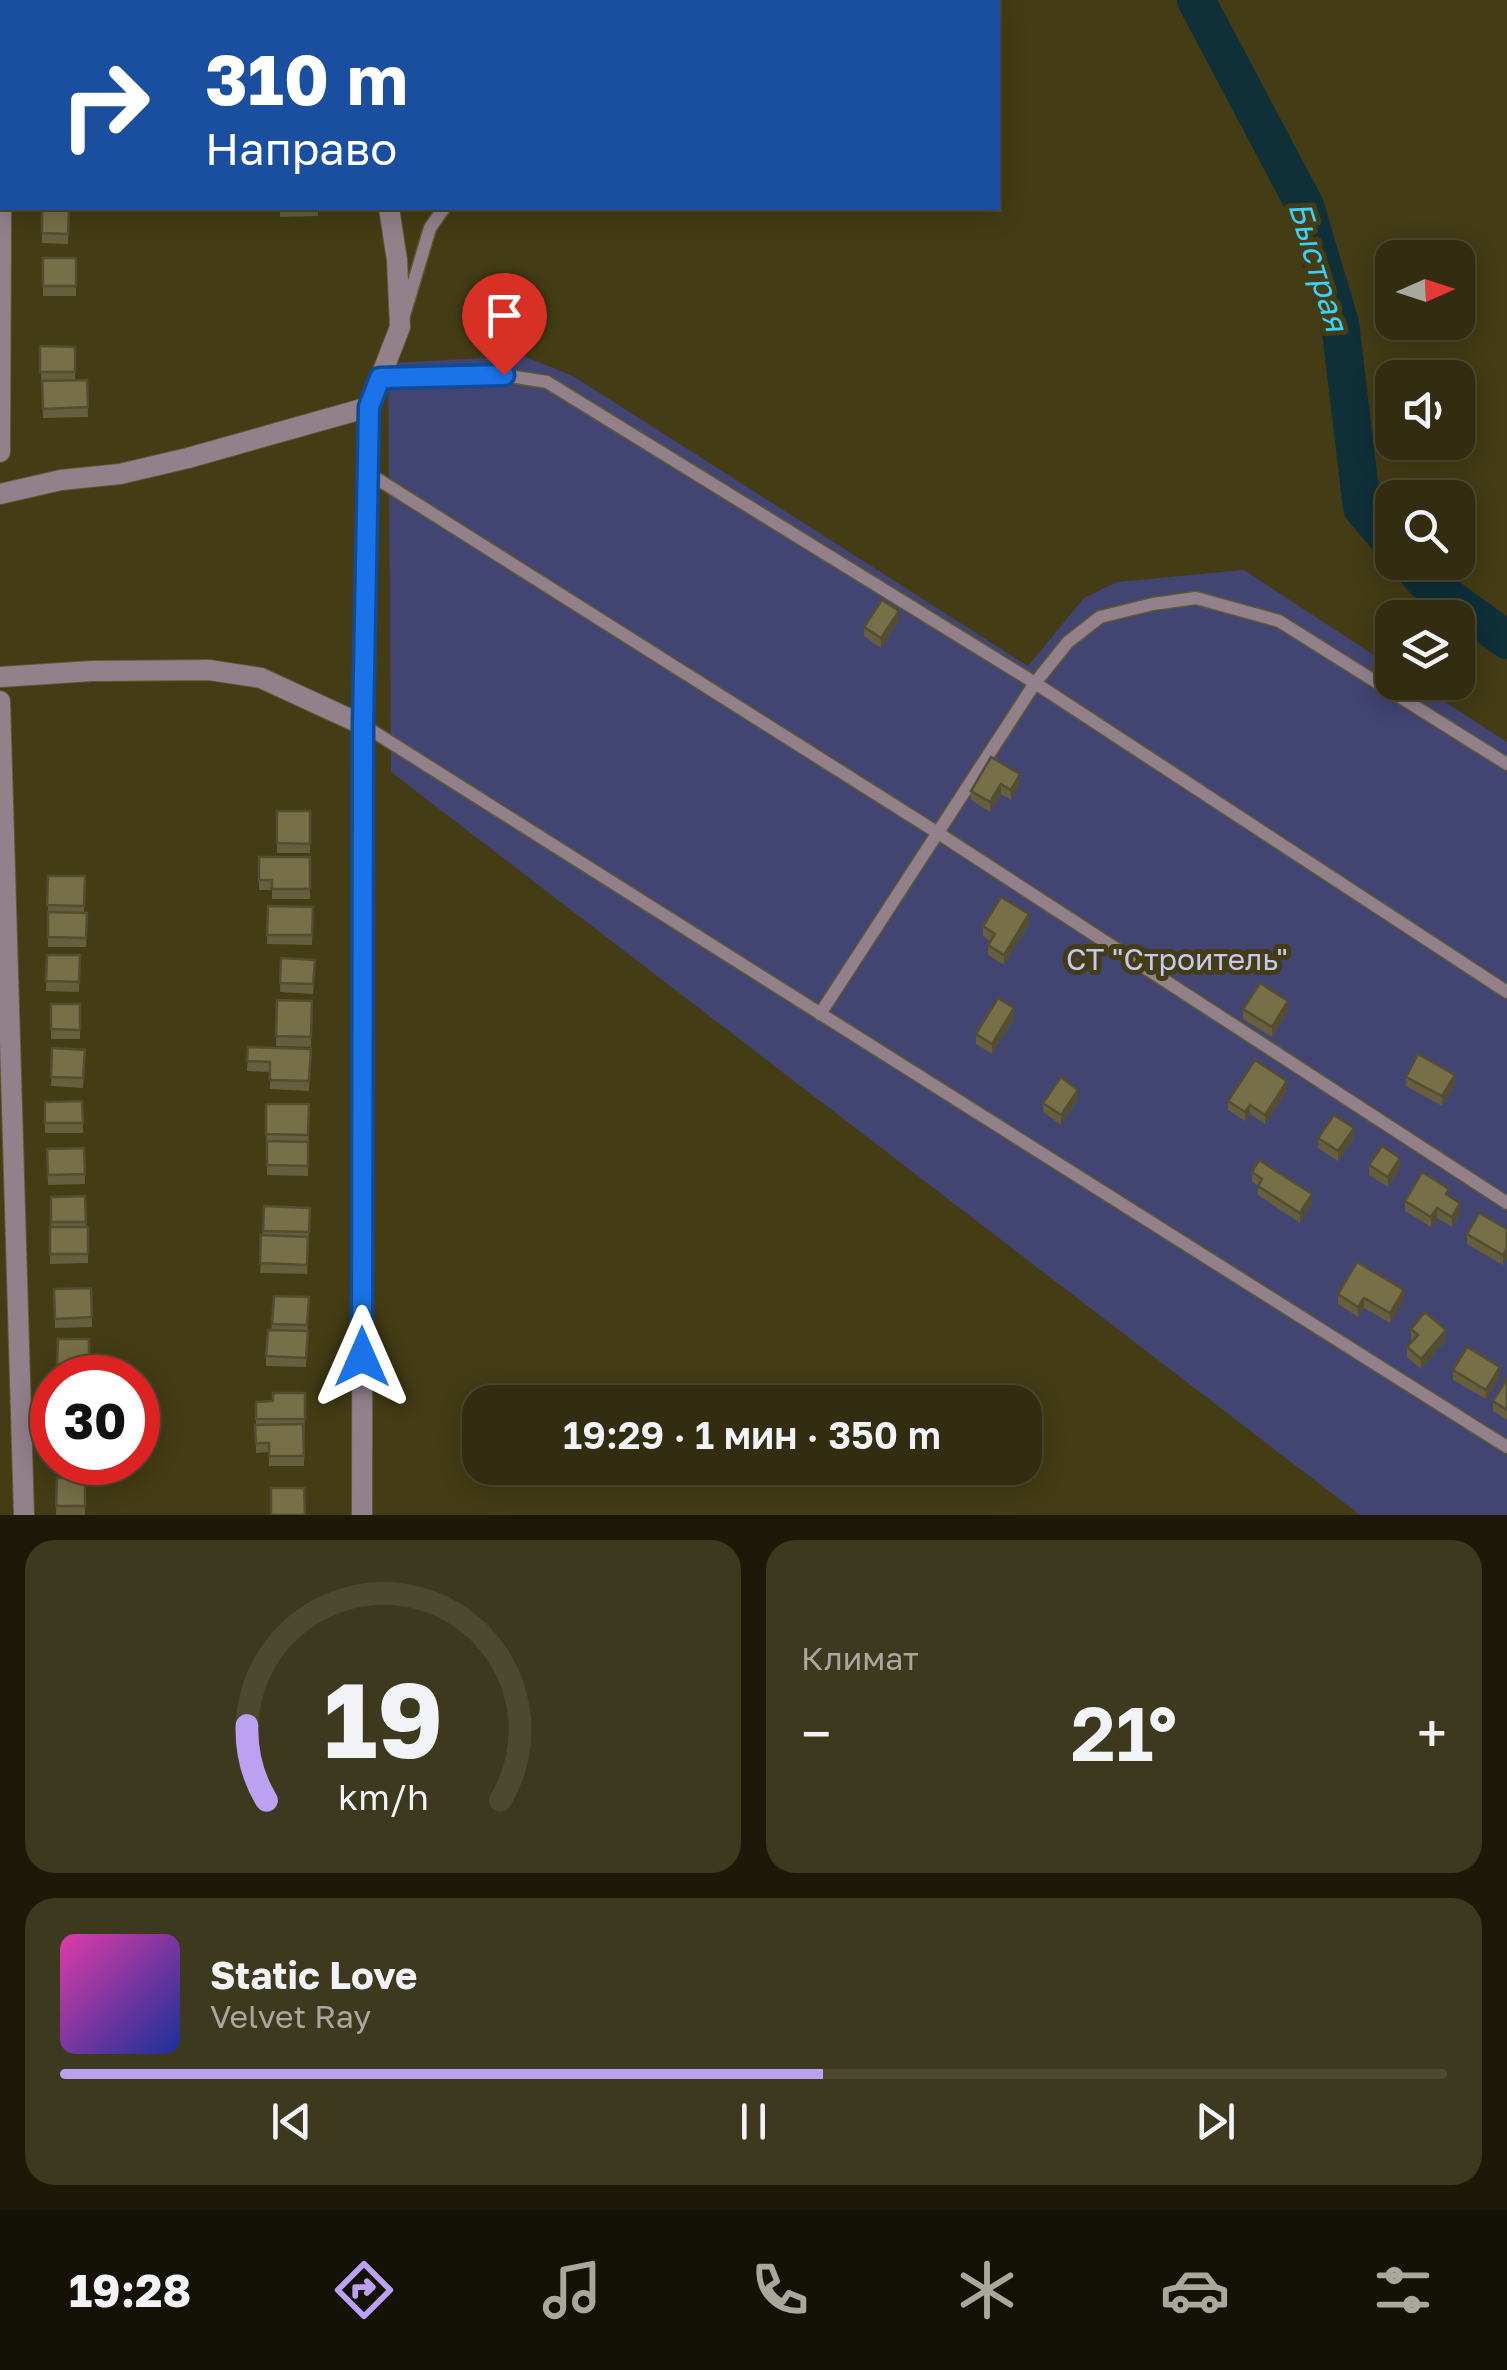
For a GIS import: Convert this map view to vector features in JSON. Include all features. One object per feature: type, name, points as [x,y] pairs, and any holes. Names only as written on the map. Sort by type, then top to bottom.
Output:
[{"type":"street","points":[[0,452],[1,210]]},
{"type":"street","points":[[362,1515],[363,725],[369,407],[400,327],[397,260],[389,210]]},
{"type":"street","points":[[0,494],[188,458],[369,407]]},
{"type":"street","points":[[0,677],[209,670],[261,678],[363,725]]},
{"type":"street","points":[[0,701],[24,1515]]},
{"type":"lane","points":[[400,327],[430,228],[443,210]]},
{"type":"lane","points":[[380,378],[504,375],[547,382],[1034,682],[1507,992]]},
{"type":"lane","points":[[368,474],[938,832],[1507,1203]]},
{"type":"lane","points":[[820,1014],[1034,682],[1068,642],[1100,617],[1196,598],[1279,621],[1507,764]]},
{"type":"lane","points":[[363,725],[1507,1447]]},
{"type":"green space","name":"СТ \"Строитель\"","points":[[523,356],[573,376],[1028,666],[1084,598],[1117,582],[1244,570],[1375,656],[1375,700],[1442,700],[1507,742],[1507,1515],[1360,1515],[391,772],[388,363]]},
{"type":"building","points":[[42,210],[69,210],[68,234],[42,233]]},
{"type":"building","points":[[43,258],[76,258],[76,286],[43,286]]},
{"type":"building","points":[[40,346],[75,347],[75,372],[40,372]]},
{"type":"building","points":[[87,380],[88,407],[43,409],[42,381]]},
{"type":"building","points":[[882,600],[899,611],[881,638],[864,627]]},
{"type":"building","points":[[991,757],[1020,774],[1011,790],[1001,784],[990,802],[971,791]]},
{"type":"building","points":[[277,811],[310,811],[310,844],[277,843]]},
{"type":"building","points":[[259,857],[310,857],[310,889],[272,889],[272,880],[259,880]]},
{"type":"building","points":[[48,876],[85,876],[84,906],[47,905]]},
{"type":"building","points":[[1001,897],[1029,914],[1004,955],[988,945],[995,934],[983,926]]},
{"type":"building","points":[[268,906],[313,907],[312,935],[267,935]]},
{"type":"building","points":[[48,912],[87,913],[86,938],[48,937]]},
{"type":"building","points":[[47,955],[80,955],[79,982],[46,981]]},
{"type":"building","points":[[281,958],[315,960],[313,984],[280,983]]},
{"type":"building","points":[[1260,983],[1288,1001],[1272,1027],[1243,1009]]},
{"type":"building","points":[[998,998],[1014,1008],[992,1044],[976,1034]]},
{"type":"building","points":[[277,1000],[312,1001],[311,1037],[276,1036]]},
{"type":"building","points":[[51,1004],[80,1004],[80,1030],[51,1029]]},
{"type":"building","points":[[248,1047],[311,1049],[309,1081],[270,1080],[270,1062],[247,1061]]},
{"type":"building","points":[[52,1048],[85,1050],[83,1078],[51,1077]]},
{"type":"building","points":[[1418,1054],[1455,1075],[1442,1096],[1406,1077]]},
{"type":"building","points":[[1255,1060],[1287,1081],[1265,1115],[1250,1105],[1245,1112],[1228,1101]]},
{"type":"building","points":[[1061,1077],[1078,1090],[1061,1115],[1043,1103]]},
{"type":"building","points":[[82,1101],[83,1123],[45,1123],[45,1102]]},
{"type":"building","points":[[266,1104],[309,1104],[308,1135],[266,1134]]},
{"type":"building","points":[[1334,1115],[1354,1128],[1338,1151],[1318,1138]]},
{"type":"building","points":[[267,1141],[308,1142],[308,1166],[267,1165]]},
{"type":"building","points":[[1382,1146],[1400,1158],[1388,1177],[1369,1165]]},
{"type":"building","points":[[84,1148],[85,1174],[48,1175],[47,1149]]},
{"type":"building","points":[[1259,1160],[1312,1194],[1300,1213],[1258,1186],[1262,1179],[1252,1172]]},
{"type":"building","points":[[1422,1172],[1449,1189],[1446,1194],[1460,1203],[1452,1217],[1437,1208],[1431,1217],[1405,1201]]},
{"type":"building","points":[[85,1196],[86,1222],[51,1222],[51,1197]]},
{"type":"building","points":[[264,1206],[310,1208],[309,1232],[263,1231]]},
{"type":"building","points":[[1479,1213],[1507,1229],[1503,1255],[1467,1234]]},
{"type":"building","points":[[50,1227],[88,1227],[88,1254],[50,1254]]},
{"type":"building","points":[[261,1235],[308,1237],[307,1265],[260,1263]]},
{"type":"building","points":[[1357,1262],[1404,1290],[1390,1313],[1364,1298],[1358,1307],[1338,1294]]},
{"type":"building","points":[[91,1288],[92,1317],[55,1319],[54,1289]]},
{"type":"building","points":[[274,1296],[309,1297],[307,1325],[272,1324]]},
{"type":"building","points":[[1425,1312],[1446,1330],[1421,1359],[1407,1347],[1418,1335],[1411,1329]]},
{"type":"building","points":[[268,1330],[308,1331],[306,1358],[266,1356]]},
{"type":"building","points":[[58,1339],[89,1339],[89,1355],[57,1355]]},
{"type":"building","points":[[1467,1347],[1500,1367],[1486,1390],[1453,1370]]},
{"type":"building","points":[[1507,1379],[1507,1410],[1493,1401]]},
{"type":"building","points":[[273,1393],[305,1393],[305,1419],[256,1419],[256,1402],[273,1401]]},
{"type":"building","points":[[303,1424],[304,1456],[269,1456],[269,1443],[256,1443],[255,1425]]},
{"type":"building","points":[[57,1485],[85,1485],[85,1506],[56,1506]]},
{"type":"building","points":[[271,1488],[304,1488],[305,1515],[271,1515]]},
{"type":"waterway","name":"Быстрая","points":[[1196,0],[1305,206],[1340,323],[1362,508],[1375,523]]},
{"type":"waterway","name":"Быстрая","points":[[1424,580],[1507,640]]},
{"type":"route","points":[[362,1357],[363,725],[369,407],[380,378],[504,375]]}]
